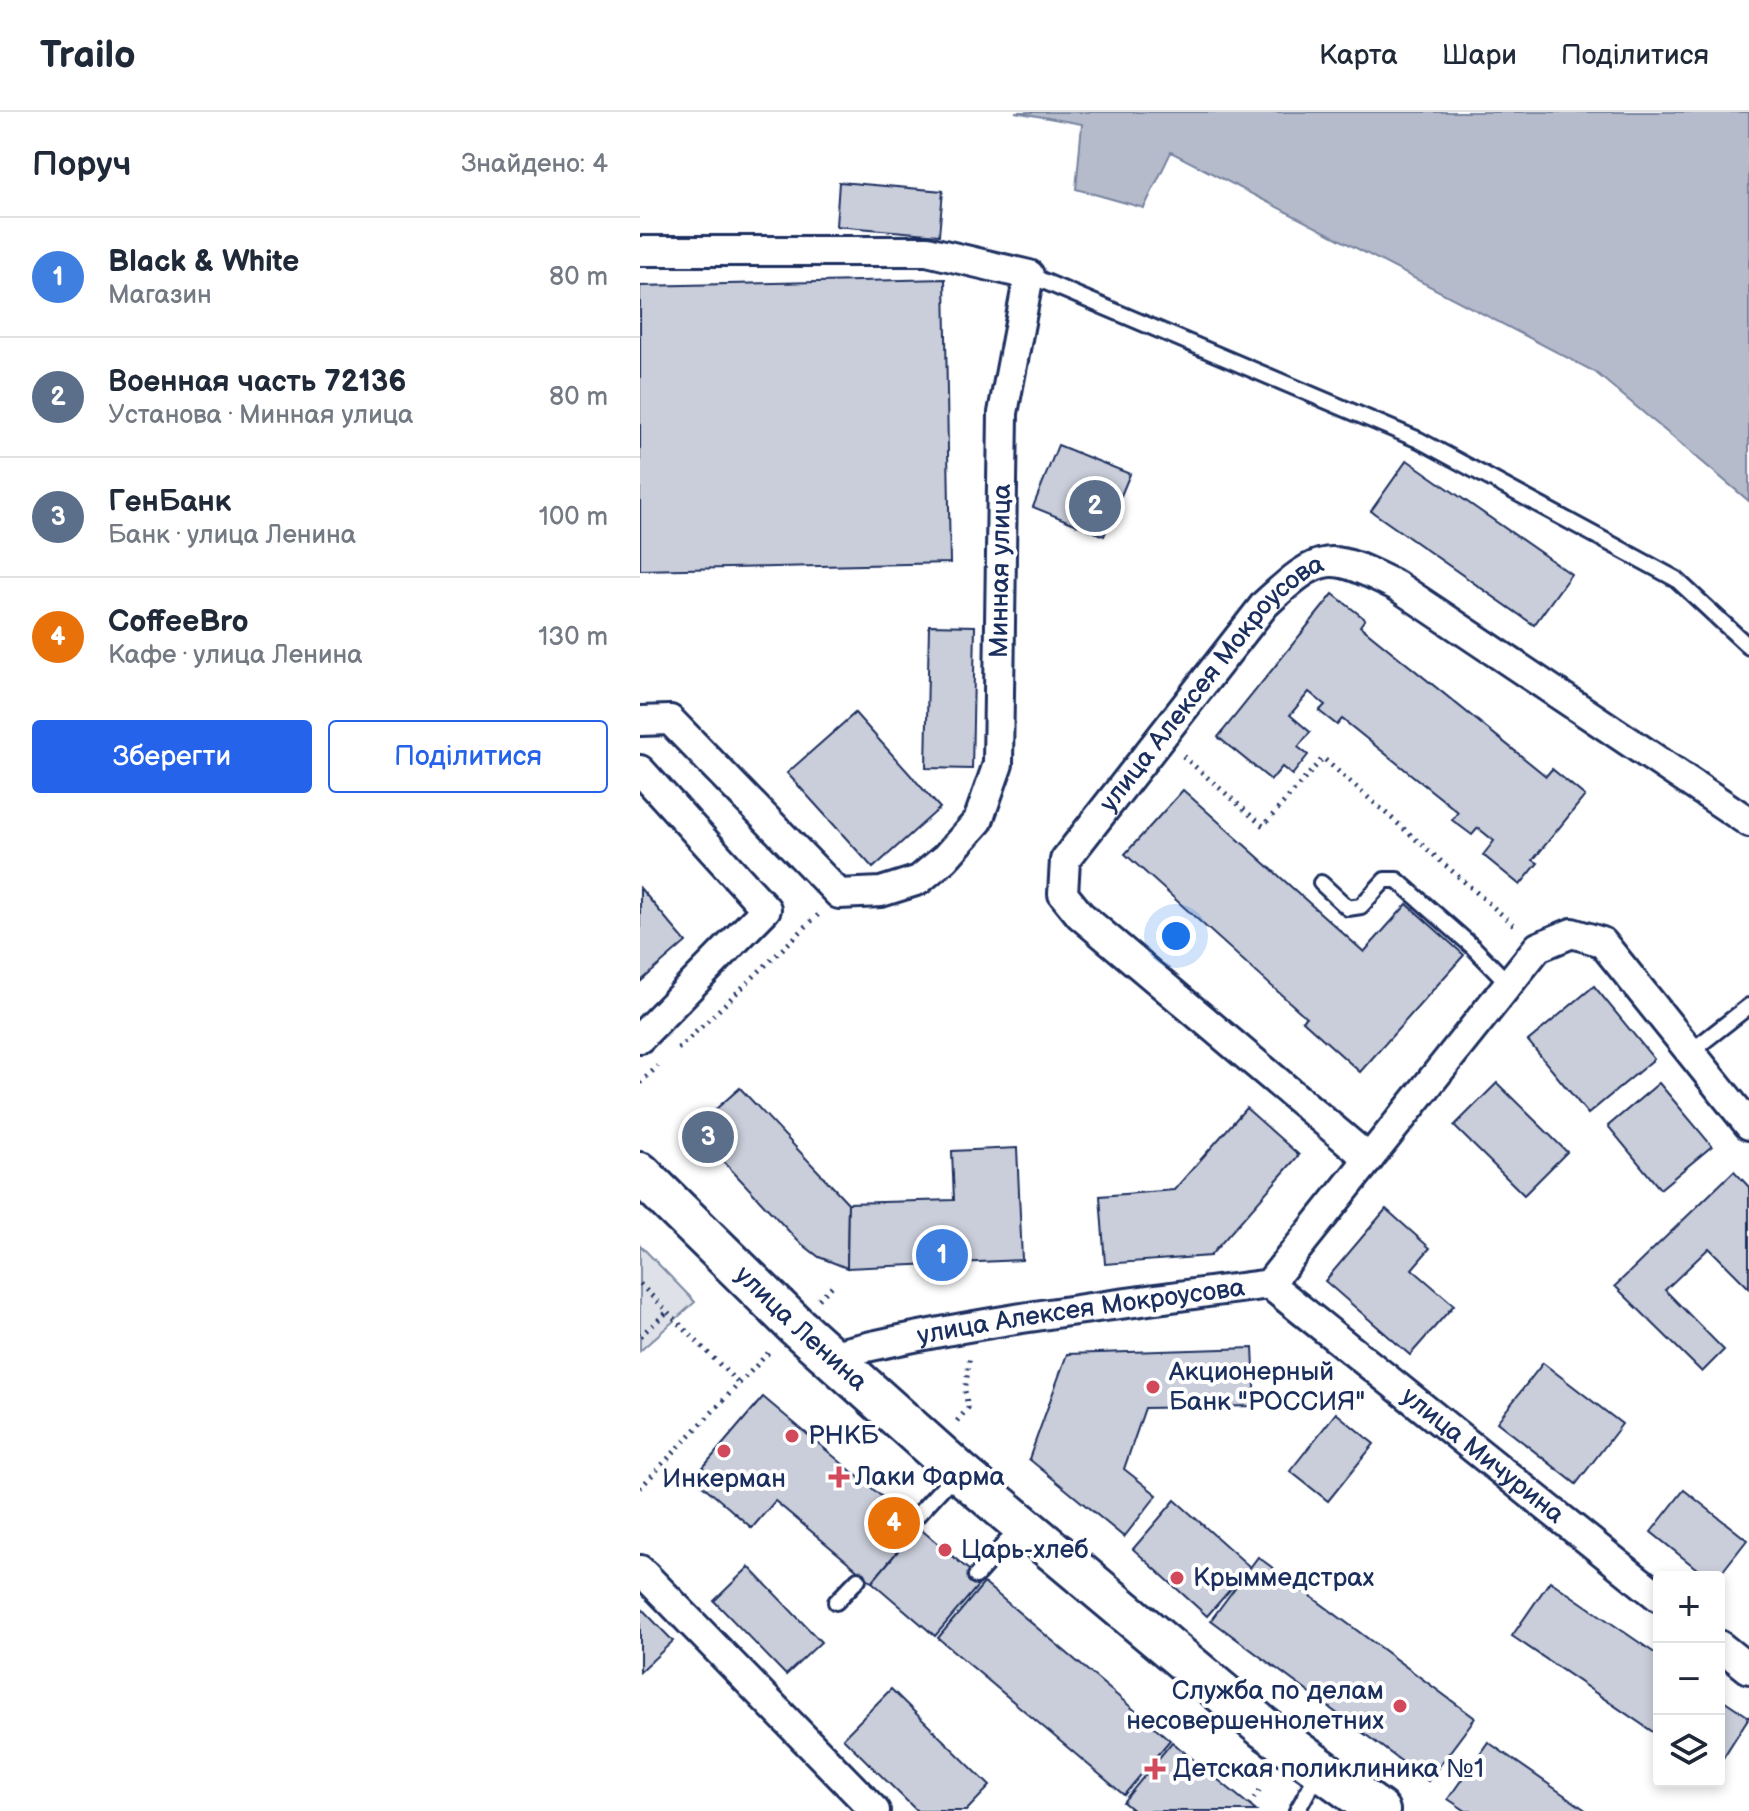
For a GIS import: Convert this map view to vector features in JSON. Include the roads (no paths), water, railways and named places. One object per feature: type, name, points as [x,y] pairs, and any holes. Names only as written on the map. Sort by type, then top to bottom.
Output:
[{"type":"main road","name":"улица Ленина","points":[[640,1173],[829,1356],[946,1460],[1263,1727],[1379,1811]]},
{"type":"street","points":[[640,251],[927,251],[1029,275]]},
{"type":"street","name":"Минная улица","points":[[640,721],[670,720],[839,894],[881,892],[919,880],[945,858],[978,821],[998,764],[1003,413],[1029,275]]},
{"type":"street","name":"улица Алексея Мокроусова","points":[[1369,1159],[1080,915],[1063,894],[1065,860],[1265,604],[1299,572],[1325,561],[1352,564],[1397,586],[1749,822]]},
{"type":"street","points":[[640,770],[766,909],[640,1038]]},
{"type":"street","name":"улица Алексея Мокроусова","points":[[829,1356],[893,1339],[996,1320],[1269,1284],[1538,947],[1572,933],[1602,942],[1689,1053]]},
{"type":"street","points":[[1689,1053],[1749,1125]]},
{"type":"street","name":"улица Мичурина","points":[[1269,1284],[1653,1592]]},
{"type":"street","points":[[640,1570],[875,1811]]},
{"type":"street","points":[[1725,1650],[1749,1669]]},
{"type":"lane","points":[[1029,275],[1419,440],[1676,579],[1749,647]]},
{"type":"lane","points":[[1321,883],[1348,908],[1361,906],[1385,880],[1397,880],[1473,947],[1509,984]]},
{"type":"lane","points":[[1689,1053],[1749,1006]]},
{"type":"lane","points":[[912,1521],[946,1460]]},
{"type":"lane","points":[[976,1576],[1023,1523]]},
{"type":"lane","points":[[836,1602],[858,1579]]},
{"type":"lane","points":[[1297,1811],[1320,1770]]},
{"type":"water","points":[[1015,112],[1749,112],[1749,501],[1595,372],[1171,152],[1144,208],[1076,189],[1082,124]]},
{"type":"place","name":"Военная часть 72136","points":[[1095,506]]},
{"type":"place","name":"ГенБанк","points":[[708,1137]]},
{"type":"place","name":"Black & White","points":[[942,1255]]},
{"type":"place","name":"Акционерный Банк \"РОССИЯ\"","points":[[1153,1387]]},
{"type":"place","name":"РНКБ","points":[[792,1436]]},
{"type":"place","name":"Инкерман","points":[[724,1451]]},
{"type":"place","name":"Лаки Фарма","points":[[839,1477]]},
{"type":"place","name":"CoffeeBro","points":[[894,1523]]},
{"type":"place","name":"Царь-хлеб","points":[[945,1550]]},
{"type":"place","name":"Крыммедстрах","points":[[1177,1578]]},
{"type":"place","name":"Служба по делам несовершеннолетних","points":[[1400,1706]]},
{"type":"place","name":"Детская поликлиника №1","points":[[1155,1769]]}]
